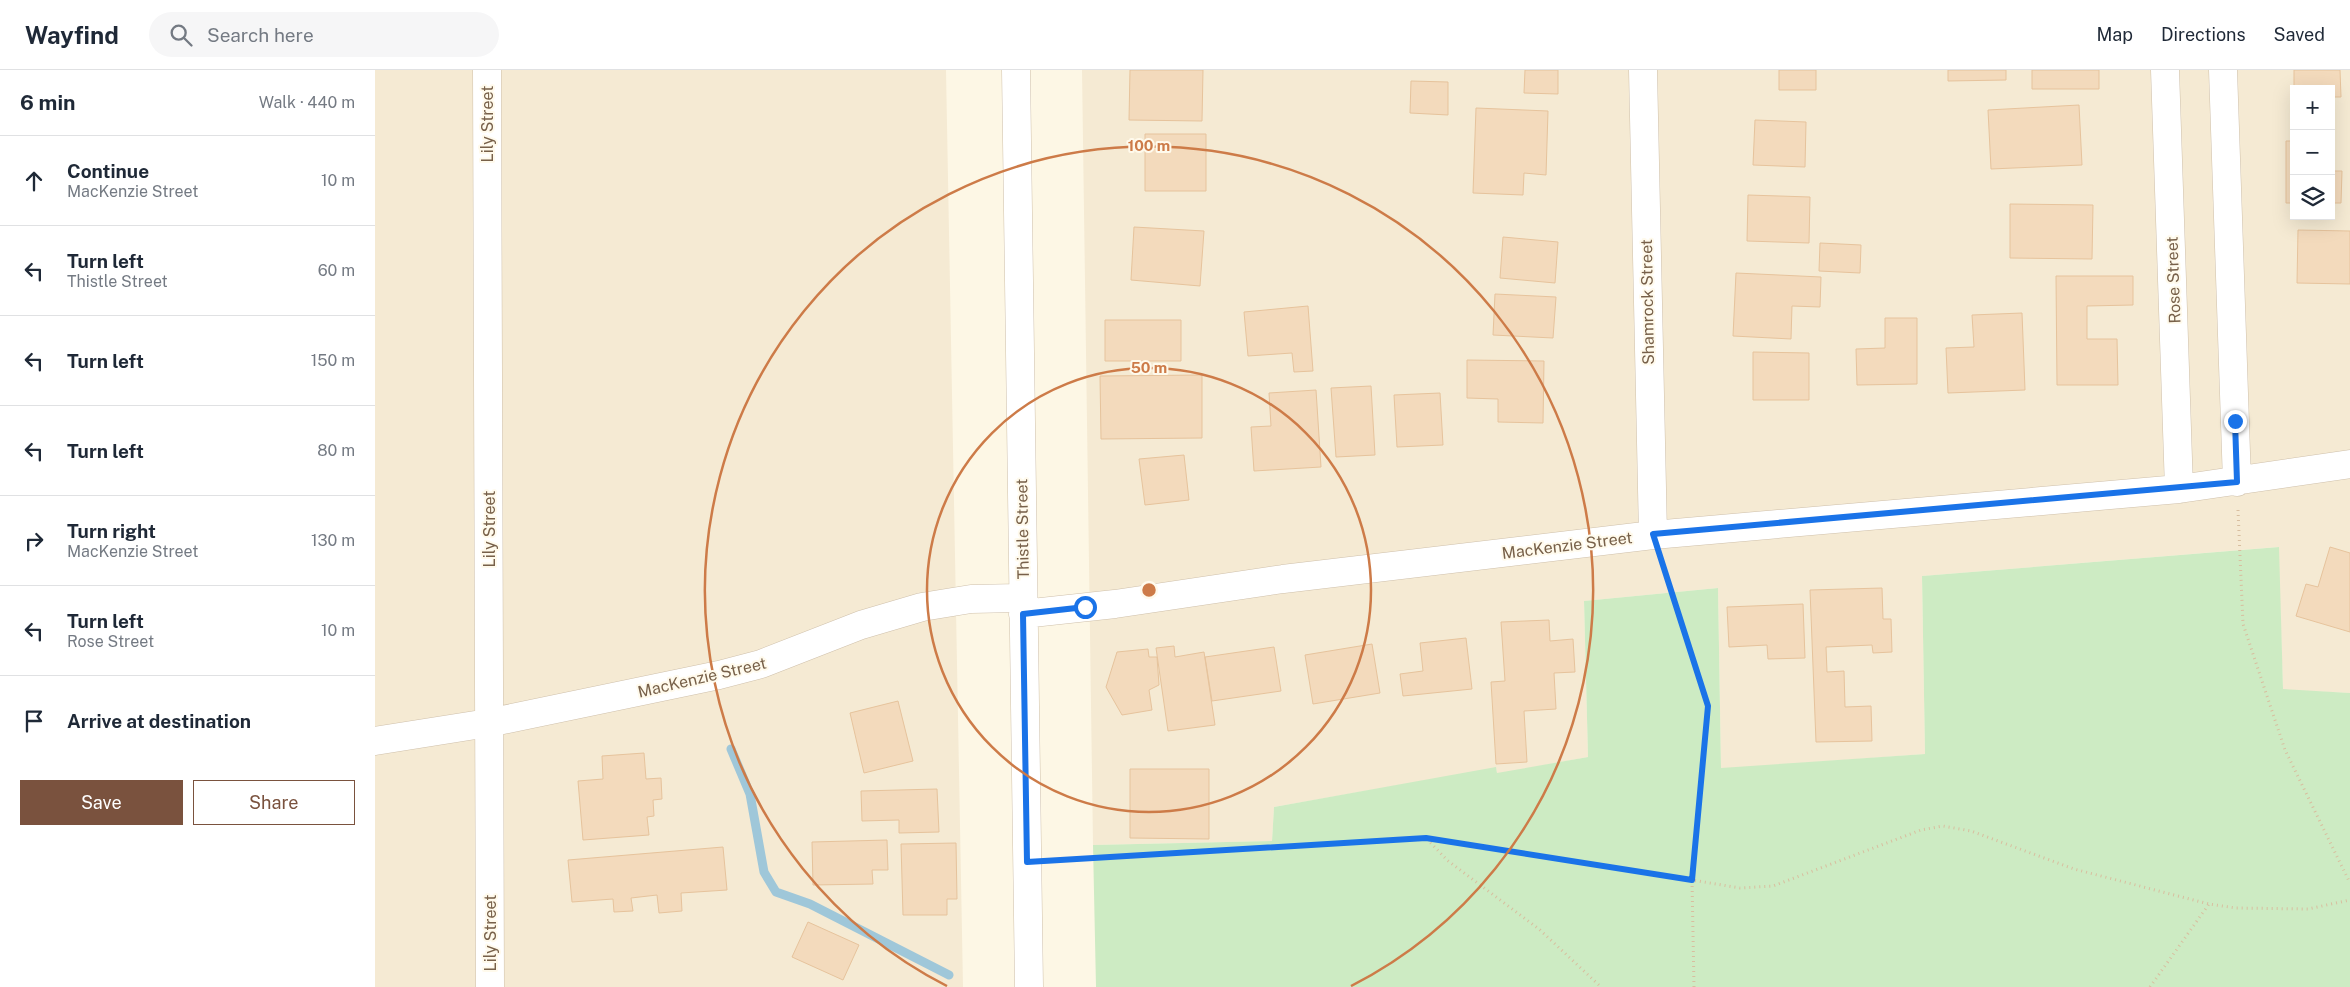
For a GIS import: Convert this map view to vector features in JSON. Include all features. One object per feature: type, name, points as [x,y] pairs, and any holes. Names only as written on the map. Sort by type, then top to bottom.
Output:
[{"type":"street","name":"Lily Street","points":[[487,70],[490,987]]},
{"type":"street","name":"Thistle Street","points":[[1016,70],[1029,987]]},
{"type":"street","name":"Shamrock Street","points":[[1643,70],[1653,534]]},
{"type":"street","name":"Rose Street","points":[[2165,70],[2179,489]]},
{"type":"street","points":[[2223,70],[2237,482]]},
{"type":"street","name":"MacKenzie Street","points":[[375,741],[488,723],[761,664],[861,625],[922,607],[971,599],[1023,606],[1115,604],[1283,579],[1653,534],[2179,489],[2350,464]]},
{"type":"path","points":[[2237,482],[2243,624],[2285,750],[2350,883]]},
{"type":"path","points":[[1653,534],[1708,706],[1692,880],[1694,987]]},
{"type":"path","points":[[1027,862],[1426,838],[1740,888],[1773,886],[1921,830],[1943,826],[1971,830],[2074,869],[2209,904],[2236,908],[2308,910],[2350,900]]},
{"type":"path","points":[[1426,838],[1447,860],[1539,929],[1601,987]]},
{"type":"path","points":[[2150,987],[2209,904]]},
{"type":"shaded area","points":[[375,70],[946,70],[963,987],[375,987]]},
{"type":"shaded area","points":[[1082,70],[2350,70],[2350,693],[2283,690],[2278,547],[1922,576],[1925,754],[1721,769],[1718,588],[1584,601],[1588,757],[1497,774],[1496,768],[1274,807],[1272,841],[1093,845]]},
{"type":"green space","points":[[2279,547],[2283,689],[2350,693],[2350,987],[1096,987],[1093,845],[1272,841],[1274,807],[1496,767],[1497,773],[1588,757],[1584,601],[1718,588],[1721,768],[1925,754],[1922,576]]},
{"type":"building","points":[[1130,70],[1203,70],[1202,121],[1129,120]]},
{"type":"building","points":[[1525,70],[1558,70],[1558,94],[1524,93]]},
{"type":"building","points":[[1779,70],[1816,70],[1816,90],[1779,90]]},
{"type":"building","points":[[1948,70],[2006,70],[2006,80],[1948,81]]},
{"type":"building","points":[[2032,70],[2099,70],[2099,89],[2032,89]]},
{"type":"building","points":[[2294,70],[2340,70],[2341,97],[2335,97],[2335,85],[2294,85]]},
{"type":"building","points":[[1411,81],[1448,82],[1448,115],[1410,113]]},
{"type":"building","points":[[2079,105],[2082,165],[1991,169],[1988,110]]},
{"type":"building","points":[[1476,108],[1548,111],[1546,175],[1524,173],[1523,195],[1473,193]]},
{"type":"building","points":[[1755,120],[1806,122],[1805,167],[1753,165]]},
{"type":"building","points":[[1145,134],[1206,134],[1206,191],[1145,191]]},
{"type":"building","points":[[2286,141],[2290,141],[2290,203],[2286,203]]},
{"type":"building","points":[[2335,171],[2342,171],[2341,203],[2335,203]]},
{"type":"building","points":[[1748,195],[1810,197],[1809,243],[1747,241]]},
{"type":"building","points":[[2010,204],[2093,205],[2092,259],[2010,258]]},
{"type":"building","points":[[1134,227],[1204,231],[1200,286],[1131,280]]},
{"type":"building","points":[[2298,230],[2350,231],[2350,284],[2297,283]]},
{"type":"building","points":[[1503,237],[1558,242],[1555,283],[1500,278]]},
{"type":"building","points":[[1820,243],[1861,245],[1860,273],[1819,271]]},
{"type":"building","points":[[1736,273],[1821,277],[1820,307],[1792,306],[1791,339],[1733,336]]},
{"type":"building","points":[[2056,276],[2133,276],[2133,305],[2087,306],[2087,339],[2117,339],[2118,385],[2057,385]]},
{"type":"building","points":[[1495,294],[1556,297],[1553,338],[1493,335]]},
{"type":"building","points":[[1308,306],[1313,371],[1294,372],[1292,353],[1248,356],[1244,312]]},
{"type":"building","points":[[2022,313],[2025,390],[1948,393],[1946,348],[1974,347],[1972,315]]},
{"type":"building","points":[[1885,318],[1917,318],[1917,384],[1857,385],[1856,349],[1885,348]]},
{"type":"building","points":[[1105,320],[1181,320],[1181,361],[1105,361]]},
{"type":"building","points":[[1753,352],[1809,353],[1809,400],[1753,400]]},
{"type":"building","points":[[1467,360],[1544,361],[1543,423],[1498,422],[1498,399],[1467,398]]},
{"type":"building","points":[[1202,375],[1202,438],[1101,439],[1100,376]]},
{"type":"building","points":[[1371,386],[1375,455],[1336,457],[1331,388]]},
{"type":"building","points":[[1316,390],[1321,467],[1254,471],[1251,427],[1271,426],[1269,393]]},
{"type":"building","points":[[1440,393],[1443,445],[1397,447],[1394,395]]},
{"type":"building","points":[[1184,455],[1189,500],[1145,505],[1139,459]]},
{"type":"building","points":[[2330,547],[2350,553],[2350,632],[2296,616],[2306,584],[2318,587]]},
{"type":"building","points":[[1882,588],[1883,619],[1891,619],[1892,652],[1873,653],[1872,645],[1826,647],[1827,672],[1844,671],[1845,707],[1871,706],[1872,741],[1816,742],[1810,590]]},
{"type":"building","points":[[1803,604],[1805,658],[1768,659],[1767,645],[1729,647],[1727,607]]},
{"type":"building","points":[[1549,620],[1550,641],[1573,639],[1575,672],[1554,673],[1556,709],[1524,711],[1527,762],[1496,764],[1491,682],[1505,681],[1501,622]]},
{"type":"building","points":[[1466,638],[1472,689],[1403,696],[1400,674],[1423,671],[1420,643]]},
{"type":"building","points":[[1372,644],[1380,693],[1313,704],[1305,655]]},
{"type":"building","points":[[1174,646],[1175,657],[1204,652],[1215,725],[1168,731],[1156,648]]},
{"type":"building","points":[[1274,647],[1281,691],[1212,701],[1205,657]]},
{"type":"building","points":[[1148,649],[1149,657],[1157,657],[1159,685],[1149,690],[1152,710],[1122,715],[1106,687],[1117,652]]},
{"type":"building","points":[[898,701],[913,761],[864,773],[850,713]]},
{"type":"building","points":[[644,753],[646,779],[661,778],[662,799],[653,800],[654,816],[647,817],[649,835],[583,840],[578,781],[603,779],[602,756]]},
{"type":"building","points":[[1130,769],[1209,769],[1209,839],[1130,838]]},
{"type":"building","points":[[937,789],[939,832],[899,833],[899,820],[862,821],[861,791]]},
{"type":"building","points":[[887,840],[888,870],[872,870],[873,884],[813,885],[812,842]]},
{"type":"building","points":[[956,843],[957,899],[947,899],[947,915],[903,915],[901,844]]},
{"type":"building","points":[[723,847],[727,890],[681,893],[682,911],[659,913],[657,895],[631,898],[633,911],[614,912],[613,899],[572,902],[568,860]]},
{"type":"building","points":[[808,922],[859,945],[843,980],[792,957]]},
{"type":"waterway","points":[[731,749],[750,794],[764,872],[776,892],[810,904],[949,975]]},
{"type":"route","points":[[1085,607],[1023,614],[1027,862],[1426,838],[1692,880],[1708,706],[1653,534],[2179,489],[2237,482],[2235,421]]}]
